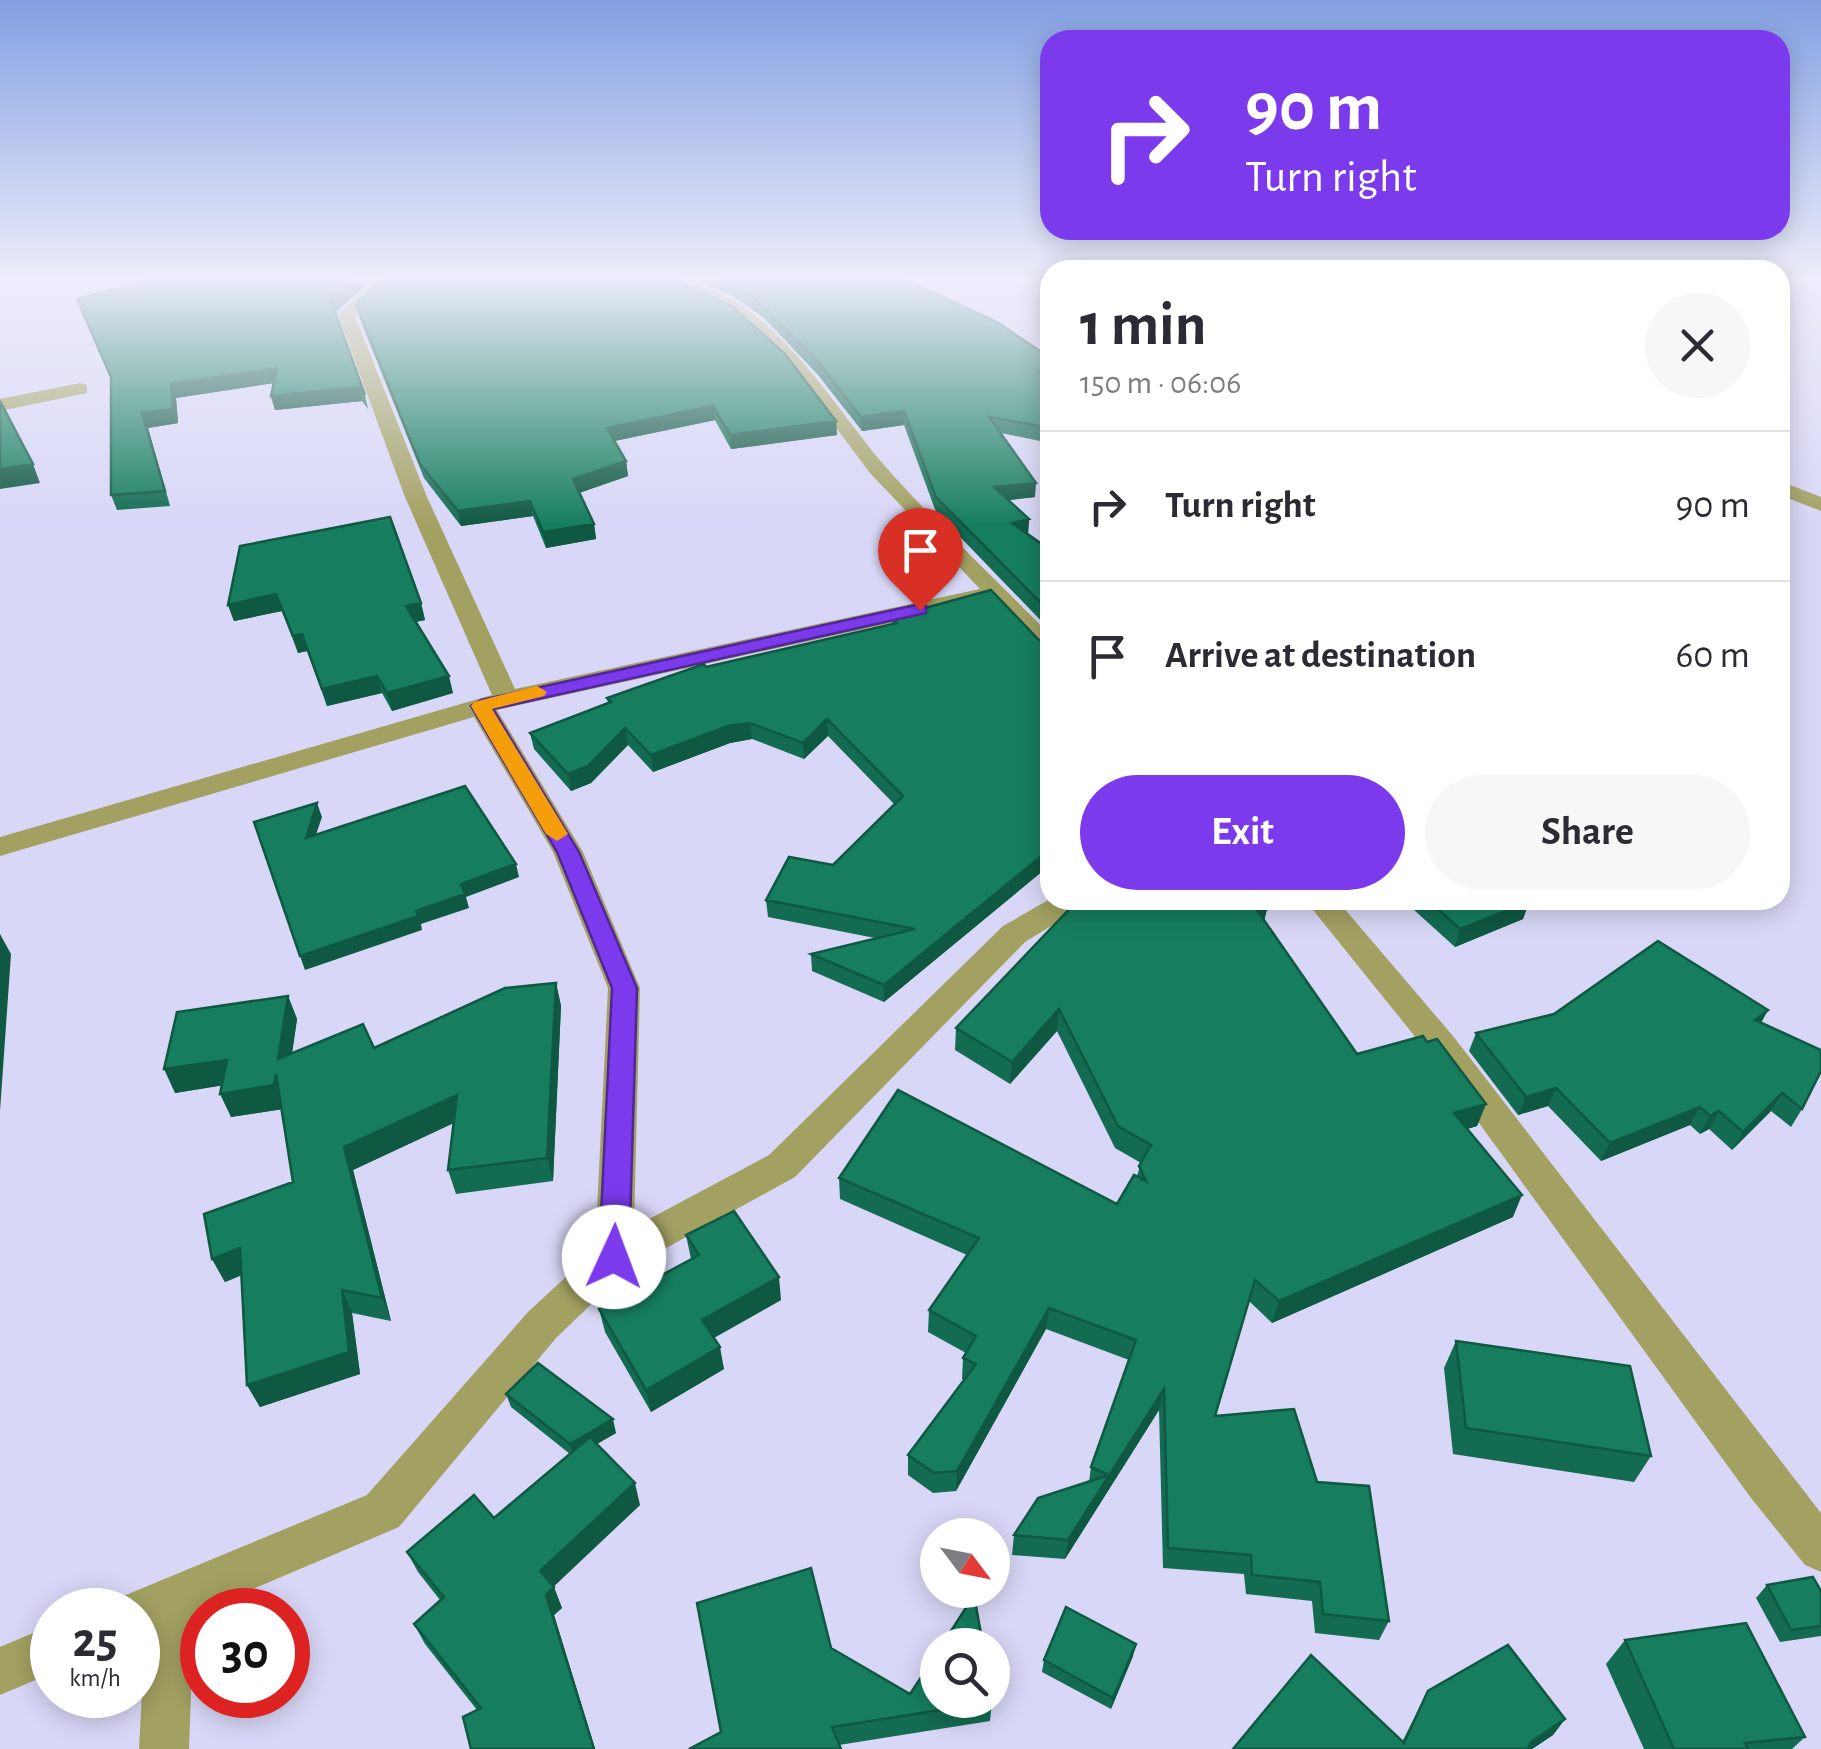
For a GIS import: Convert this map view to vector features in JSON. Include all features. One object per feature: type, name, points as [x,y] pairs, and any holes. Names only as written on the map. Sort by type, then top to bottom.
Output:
[{"type":"street","points":[[364,362],[494,702],[568,852],[624,988],[614,1257]]},
{"type":"street","points":[[795,362],[877,470],[1040,639]]},
{"type":"street","points":[[0,405],[80,388]]},
{"type":"street","points":[[1790,491],[1821,505]]},
{"type":"street","points":[[0,847],[494,702],[995,593]]},
{"type":"street","points":[[160,1604],[383,1511],[542,1325],[614,1257],[782,1166],[1014,934],[1054,910]]},
{"type":"street","points":[[1328,910],[1441,1045],[1821,1550]]},
{"type":"street","points":[[0,1671],[30,1658]]},
{"type":"street","points":[[160,1692],[164,1749]]},
{"type":"building","points":[[104,362],[353,362],[365,395],[359,387],[271,396],[277,368],[171,384],[173,409],[142,413],[165,491],[111,495],[111,377]]},
{"type":"building","points":[[379,362],[791,362],[836,421],[730,435],[713,406],[607,428],[626,461],[573,479],[594,524],[543,532],[530,501],[458,511],[420,464]]},
{"type":"building","points":[[818,362],[1040,362],[1040,426],[989,417],[1036,483],[994,487],[1029,519],[1012,523],[1040,543],[1040,602],[936,497],[904,411],[861,417]]},
{"type":"building","points":[[0,401],[33,464],[0,469]]},
{"type":"building","points":[[390,517],[421,603],[406,606],[449,676],[387,693],[377,676],[322,689],[302,634],[293,636],[276,594],[228,605],[240,546]]},
{"type":"building","points":[[991,590],[1040,640],[1040,857],[884,985],[811,954],[915,929],[766,900],[789,857],[833,865],[903,796],[827,719],[803,743],[750,723],[728,726],[651,755],[625,728],[588,766],[568,774],[530,733],[611,702],[607,698],[704,664],[706,667],[897,623],[892,617]]},
{"type":"building","points":[[465,786],[516,864],[461,884],[465,894],[416,911],[418,916],[300,956],[254,822],[317,803],[306,838]]},
{"type":"building","points":[[1068,910],[1257,910],[1357,1054],[1423,1036],[1427,1042],[1437,1039],[1486,1104],[1454,1113],[1522,1195],[1279,1301],[1255,1280],[1215,1416],[1294,1409],[1317,1482],[1369,1486],[1389,1621],[1323,1614],[1320,1582],[1252,1575],[1251,1555],[1168,1548],[1164,1389],[1068,1540],[1014,1535],[1038,1498],[1109,1475],[1091,1467],[1136,1340],[1049,1308],[957,1471],[934,1473],[908,1455],[976,1364],[963,1358],[976,1336],[929,1310],[979,1238],[839,1178],[898,1090],[1117,1204],[1134,1175],[1146,1181],[1139,1166],[1151,1145],[1118,1126],[1059,1009],[1012,1062],[956,1028]]},
{"type":"building","points":[[1439,910],[1509,910],[1460,929]]},
{"type":"building","points":[[1658,941],[1768,1010],[1755,1020],[1821,1050],[1821,1071],[1802,1109],[1782,1093],[1743,1132],[1719,1111],[1710,1116],[1700,1107],[1610,1143],[1556,1088],[1526,1097],[1476,1033],[1554,1014]]},
{"type":"building","points":[[556,983],[547,1158],[448,1170],[457,1095],[344,1147],[382,1298],[342,1290],[349,1352],[247,1385],[240,1248],[212,1259],[204,1214],[293,1182],[276,1074],[274,1085],[220,1094],[227,1060],[164,1069],[177,1012],[288,996],[278,1059],[363,1024],[374,1048],[505,988]]},
{"type":"building","points":[[734,1211],[779,1277],[702,1320],[720,1347],[646,1390],[599,1309],[699,1255],[686,1235]]},
{"type":"building","points":[[1456,1341],[1630,1366],[1651,1456],[1466,1428]]},
{"type":"building","points":[[538,1363],[613,1419],[570,1444],[506,1394]]},
{"type":"building","points":[[590,1437],[635,1483],[540,1571],[554,1587],[546,1595],[594,1749],[471,1749],[463,1717],[481,1708],[414,1624],[444,1597],[407,1552],[474,1495],[494,1518]]},
{"type":"building","points":[[811,1568],[831,1648],[910,1694],[920,1679],[920,1713],[832,1727],[841,1749],[689,1749],[721,1732],[697,1603]]},
{"type":"building","points":[[1813,1577],[1821,1591],[1821,1626],[1791,1630],[1767,1585]]},
{"type":"building","points":[[1066,1607],[1136,1644],[1113,1698],[1044,1660]]},
{"type":"building","points":[[966,1608],[976,1608],[980,1628],[953,1628]]},
{"type":"building","points":[[1746,1623],[1805,1737],[1745,1743],[1748,1749],[1674,1749],[1625,1640]]},
{"type":"building","points":[[1508,1645],[1565,1719],[1531,1742],[1528,1749],[1233,1749],[1311,1655],[1404,1743],[1428,1691]]},
{"type":"slow traffic","points":[[537,692],[481,706],[557,834]]},
{"type":"route","points":[[614,1257],[624,988],[568,852],[481,706],[920,610]]}]
